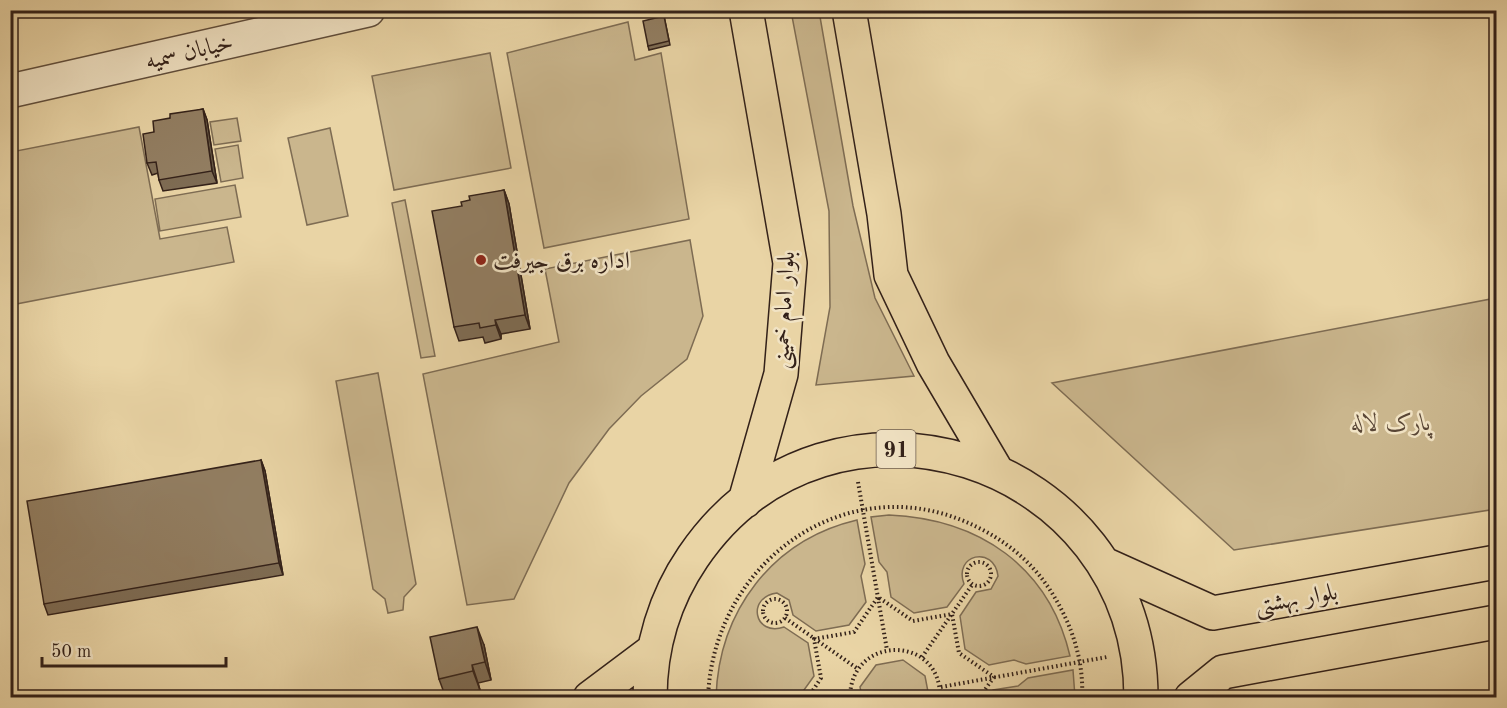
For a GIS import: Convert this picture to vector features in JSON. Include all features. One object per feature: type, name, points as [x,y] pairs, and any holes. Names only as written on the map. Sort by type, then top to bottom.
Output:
[{"type":"main road","name":"بلوار امام خمینی","points":[[745,501],[781,374],[790,263],[746,10]]},
{"type":"main road","points":[[849,10],[884,214],[891,275],[933,363],[996,470]]},
{"type":"main road","name":"91","points":[[650,698],[654,650],[671,594],[703,543],[745,501],[796,470],[853,453],[911,449],[950,455],[996,470],[1030,489],[1068,519],[1104,564],[1129,617],[1138,651],[1141,698]]},
{"type":"main road","name":"بلوار بهشتی","points":[[1104,564],[1213,613],[1497,562]]},
{"type":"main road","points":[[1191,698],[1223,672],[1497,622]]},
{"type":"main road","points":[[590,698],[654,650]]},
{"type":"street","name":"خیابان سمیه","points":[[10,91],[352,12]]},
{"type":"path","points":[[853,453],[887,650]]},
{"type":"path","points":[[708,698],[714,649],[723,624],[750,578],[768,558],[804,532],[837,518],[863,511],[890,508],[942,513],[968,522],[1013,549],[1033,567],[1054,596],[1073,636],[1080,662],[1082,698]]},
{"type":"path","points":[[974,563],[987,564],[992,575],[990,582],[985,586],[972,585],[967,573],[969,567],[974,563]]},
{"type":"path","points":[[922,657],[972,585]]},
{"type":"path","points":[[878,597],[913,621],[952,614]]},
{"type":"path","points":[[814,639],[854,632],[878,597]]},
{"type":"path","points":[[776,598],[782,601],[788,612],[785,618],[781,623],[768,622],[763,617],[765,604],[776,598]]},
{"type":"path","points":[[952,614],[959,653],[994,677]]},
{"type":"path","points":[[785,618],[858,669]]},
{"type":"path","points":[[808,698],[821,678],[814,639]]},
{"type":"path","points":[[850,698],[850,685],[858,669],[870,656],[887,650],[905,650],[922,657],[934,670],[941,687],[940,698]]},
{"type":"path","points":[[941,687],[1138,651]]},
{"type":"path","points":[[979,698],[994,677]]},
{"type":"green space","points":[[791,11],[819,11],[853,206],[875,298],[914,376],[816,385],[830,307],[829,211]]},
{"type":"green space","points":[[628,22],[635,60],[661,53],[689,219],[544,248],[507,53]]},
{"type":"green space","points":[[490,53],[511,168],[394,190],[372,76]]},
{"type":"green space","points":[[237,118],[241,141],[214,145],[210,122]]},
{"type":"green space","points":[[139,127],[160,239],[227,227],[234,262],[11,305],[11,152]]},
{"type":"green space","points":[[330,128],[348,216],[307,225],[288,138]]},
{"type":"green space","points":[[238,145],[243,178],[221,182],[215,149]]},
{"type":"green space","points":[[235,185],[241,217],[160,231],[155,199]]},
{"type":"green space","points":[[405,200],[435,356],[421,358],[392,203]]},
{"type":"green space","points":[[690,240],[703,316],[687,359],[641,396],[609,429],[569,483],[514,599],[467,605],[423,374],[559,342],[545,269]]},
{"type":"green space","name":"پارک لاله","points":[[1496,298],[1496,509],[1234,550],[1052,383]]},
{"type":"green space","points":[[378,373],[416,584],[404,597],[403,610],[388,613],[385,599],[373,589],[336,381]]},
{"type":"green space","points":[[889,515],[952,526],[980,538],[1005,553],[1027,573],[1046,597],[1060,624],[1070,656],[1026,664],[1014,660],[989,665],[965,649],[960,616],[976,592],[991,589],[998,576],[995,566],[983,557],[975,557],[964,566],[962,574],[964,584],[947,607],[914,613],[891,597],[887,572],[879,562],[871,517]]},
{"type":"green space","points":[[857,520],[865,564],[861,576],[866,602],[849,625],[816,631],[793,615],[789,600],[777,593],[767,596],[758,608],[760,622],[774,629],[784,627],[808,643],[814,676],[799,697],[716,697],[719,666],[727,636],[740,608],[756,584],[776,562],[800,544],[827,530]]},
{"type":"green space","points":[[903,660],[925,676],[929,697],[862,697],[860,687],[876,665]]},
{"type":"green space","points":[[1073,670],[1075,697],[988,697],[993,690],[1018,686],[1028,678]]},
{"type":"building","points":[[664,16],[669,41],[648,46],[643,21]]},
{"type":"building","points":[[203,109],[212,171],[159,180],[156,162],[147,163],[143,134],[154,132],[153,121],[170,118],[170,114]]},
{"type":"building","name":"اداره برق جیرفت","points":[[504,190],[525,315],[495,320],[496,325],[480,328],[479,323],[454,327],[432,211],[462,206],[461,202],[470,200],[469,196]]},
{"type":"building","points":[[261,460],[279,563],[44,604],[27,501]]},
{"type":"building","points":[[477,627],[485,662],[472,665],[473,671],[439,679],[430,637]]},
{"type":"place","name":"اداره برق جیرفت","points":[[481,260]]}]
